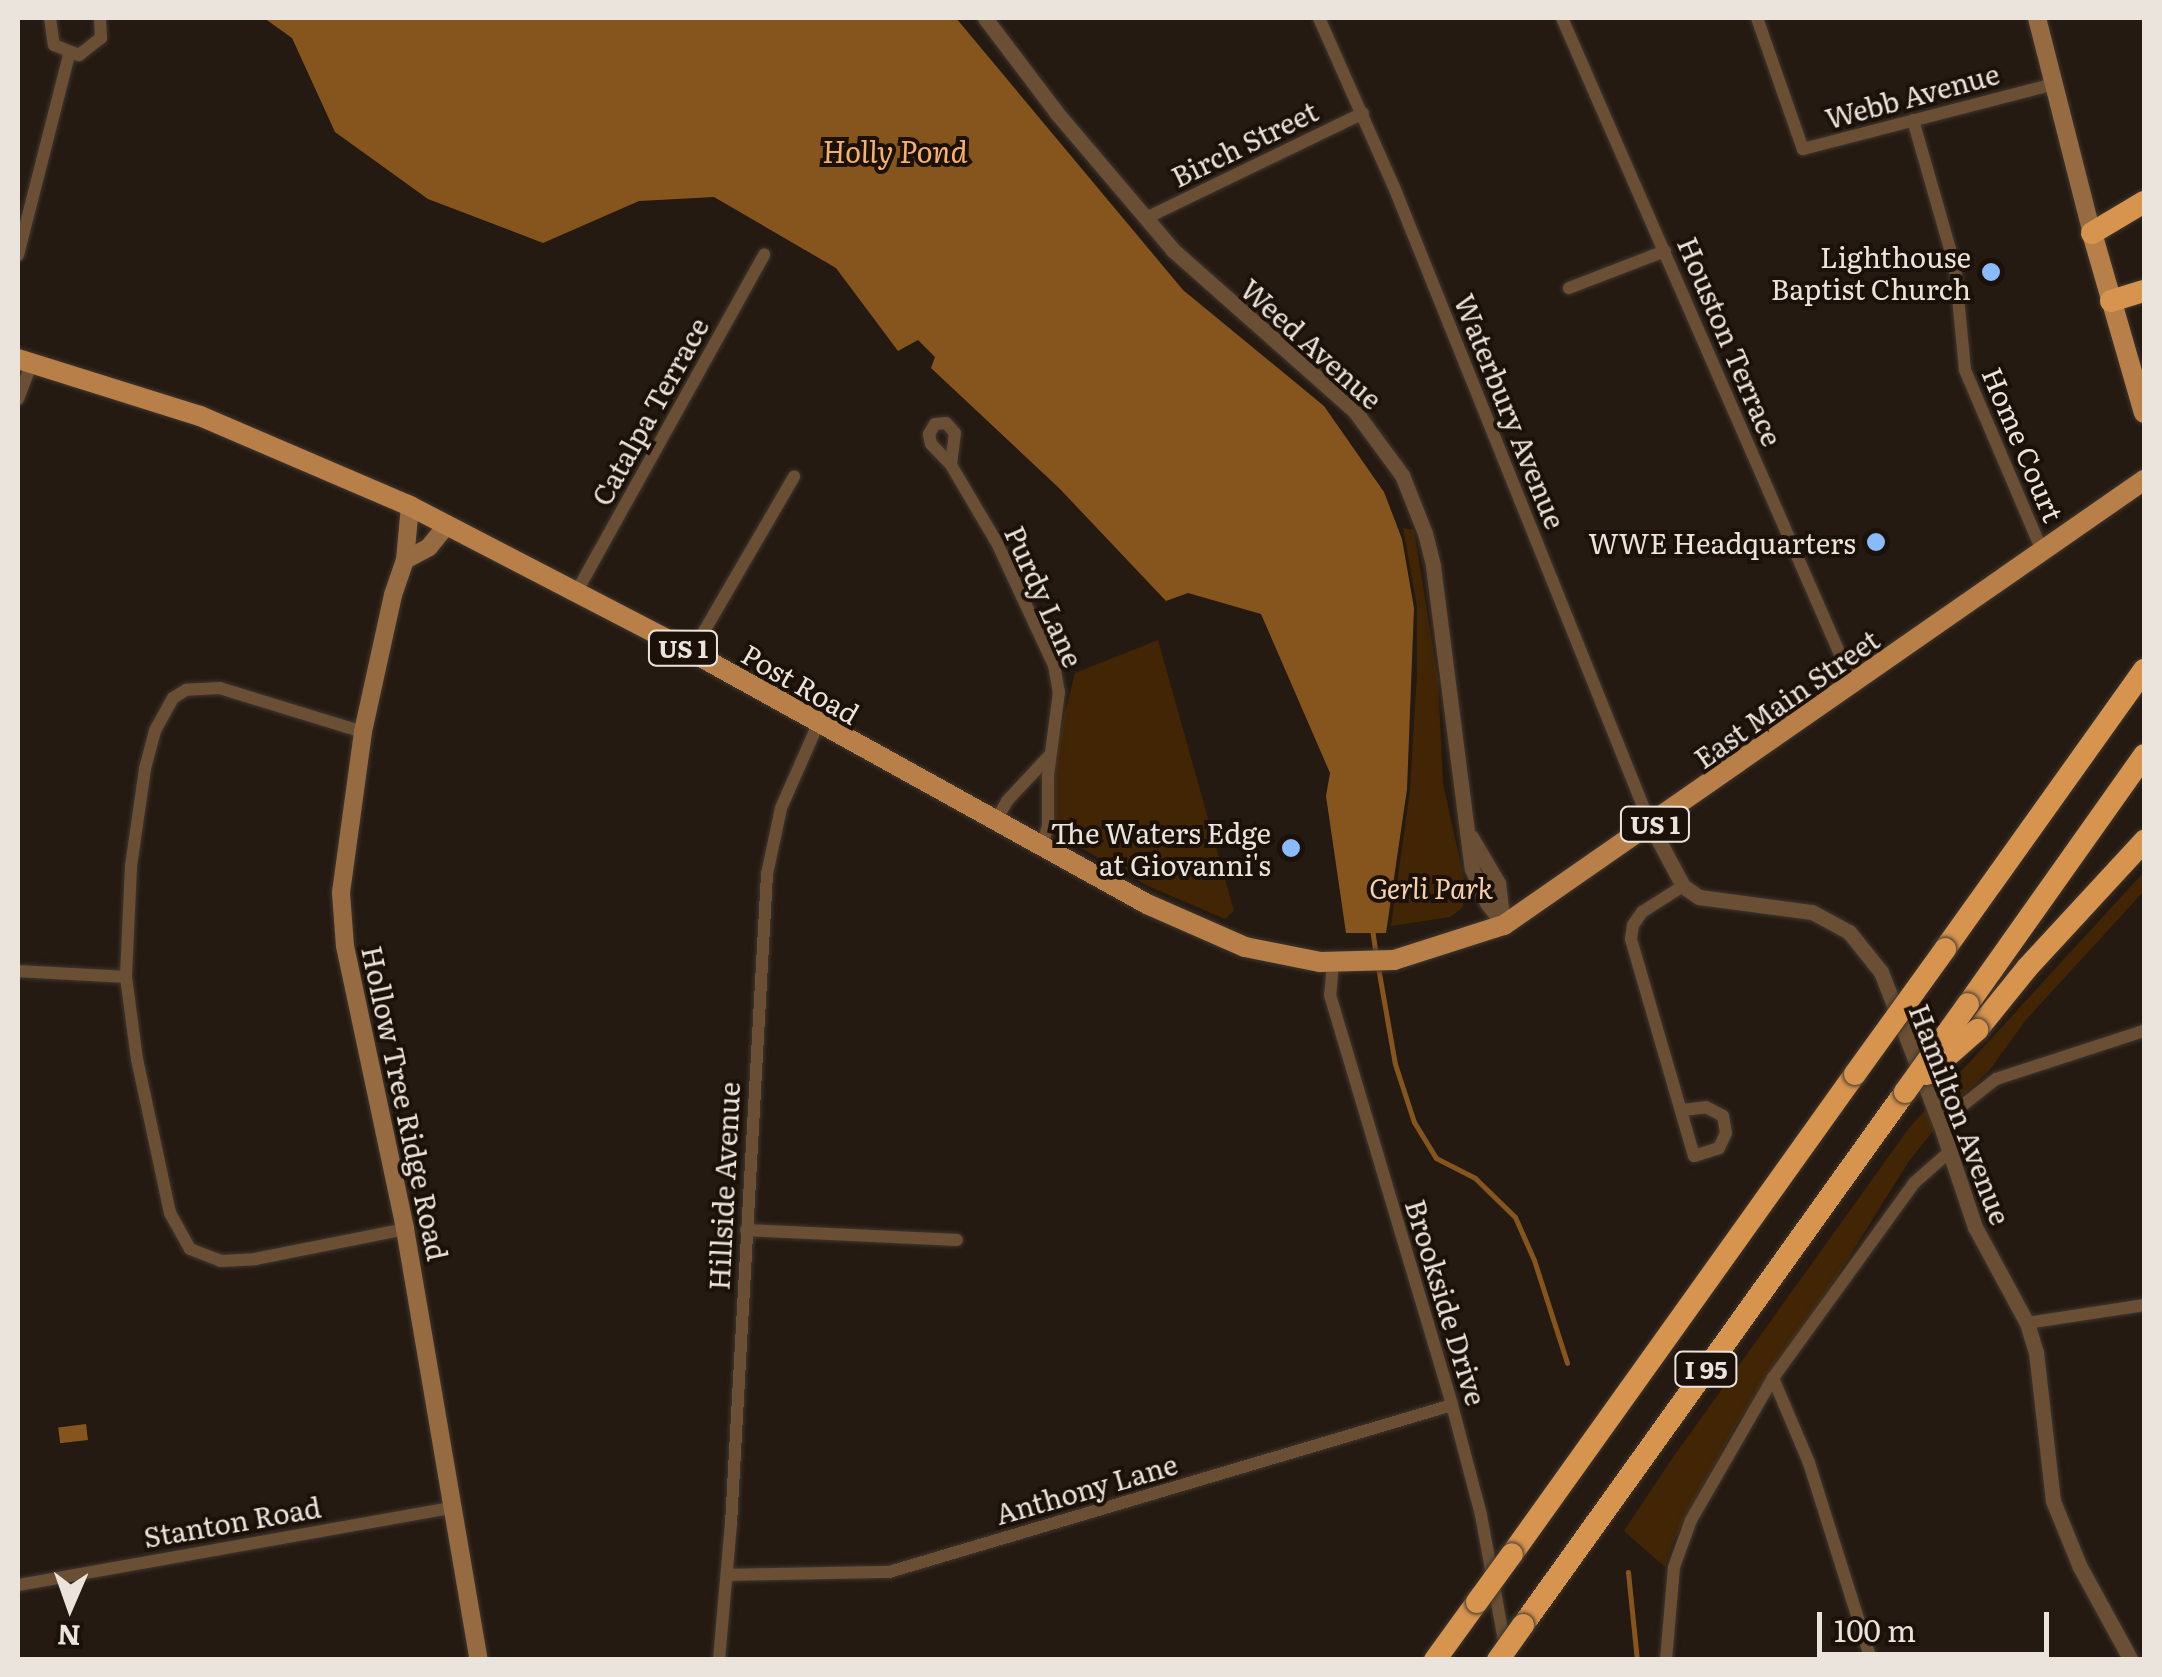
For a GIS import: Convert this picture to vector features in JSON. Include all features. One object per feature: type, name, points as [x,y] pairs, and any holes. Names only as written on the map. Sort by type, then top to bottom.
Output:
[{"type":"highway","points":[[2092,233],[2144,202]]},
{"type":"highway","points":[[2111,301],[2144,290]]},
{"type":"highway","name":"I 95","points":[[1436,1660],[2144,670]]},
{"type":"highway","name":"I 95","points":[[1498,1660],[2144,755]]},
{"type":"highway","points":[[1905,1092],[1976,1030],[2040,953],[2144,841]]},
{"type":"main road","points":[[2037,18],[2092,233],[2144,413]]},
{"type":"main road","name":"Post Road","points":[[25,361],[204,417],[410,506],[692,652],[995,822],[1208,934],[1271,954],[1339,963]]},
{"type":"main road","name":"East Main Street","points":[[1339,963],[1394,960],[1504,925],[1652,826],[2144,480]]},
{"type":"main road","name":"Hollow Tree Ridge Road","points":[[410,506],[405,560],[392,595],[364,732],[341,892],[345,946],[405,1229],[456,1507],[479,1660]]},
{"type":"main road","points":[[405,560],[428,547],[447,525]]},
{"type":"street","points":[[50,18],[49,36],[69,55]]},
{"type":"street","points":[[69,55],[96,46],[102,29],[100,18]]},
{"type":"street","name":"Weed Avenue","points":[[985,18],[1056,112],[1193,270],[1354,410],[1402,475],[1425,532],[1432,566],[1472,869],[1487,903],[1504,925]]},
{"type":"street","name":"Waterbury Avenue","points":[[1320,18],[1363,113],[1652,826]]},
{"type":"street","name":"Houston Terrace","points":[[1562,18],[1853,684]]},
{"type":"street","name":"Webb Avenue","points":[[1757,18],[1803,149],[2054,84]]},
{"type":"street","points":[[18,255],[69,55]]},
{"type":"street","name":"Birch Street","points":[[1146,218],[1363,113]]},
{"type":"street","name":"Home Court","points":[[1913,120],[1955,266],[1961,300],[1961,356],[2016,496],[2043,552]]},
{"type":"street","points":[[1569,288],[1665,251]]},
{"type":"street","name":"Catalpa Terrace","points":[[577,591],[764,255]]},
{"type":"street","points":[[18,400],[25,361]]},
{"type":"street","name":"Purdy Lane","points":[[951,465],[1003,555],[1054,665],[1059,692],[1050,755],[1048,826],[1041,846]]},
{"type":"street","points":[[692,652],[794,477]]},
{"type":"street","points":[[364,732],[220,688],[186,690],[173,698],[155,731],[145,769],[131,866],[126,977],[137,1059],[170,1213],[190,1249],[221,1261],[255,1259],[405,1229]]},
{"type":"street","name":"Hillside Avenue","points":[[719,1660],[728,1575],[767,874],[781,808],[818,724]]},
{"type":"street","points":[[995,822],[1007,801],[1050,755]]},
{"type":"street","points":[[1652,826],[1683,886],[1642,912],[1631,932],[1682,1110]]},
{"type":"street","name":"Hamilton Avenue","points":[[1683,886],[1716,903],[1812,912],[1849,932],[1880,972],[1940,1122],[1974,1227],[2027,1322],[2036,1352],[2053,1501],[2080,1567],[2131,1660]]},
{"type":"street","name":"Brookside Drive","points":[[1339,963],[1330,996],[1452,1404],[1481,1515],[1508,1660]]},
{"type":"street","points":[[18,970],[126,977]]},
{"type":"street","points":[[1940,1122],[1996,1078],[2144,1031]]},
{"type":"street","points":[[1666,1660],[1674,1568],[1691,1520],[1773,1378],[1914,1182],[1948,1153]]},
{"type":"street","points":[[746,1230],[958,1240]]},
{"type":"street","points":[[2027,1322],[2144,1305]]},
{"type":"street","points":[[1773,1378],[1809,1463],[1871,1660]]},
{"type":"street","name":"Anthony Lane","points":[[728,1575],[889,1572],[1452,1404]]},
{"type":"street","name":"Stanton Road","points":[[18,1585],[456,1507]]},
{"type":"green space","name":"Gerli Park","points":[[1403,528],[1414,530],[1438,679],[1443,784],[1467,892],[1462,908],[1450,917],[1391,926],[1410,790],[1417,674],[1417,606]]},
{"type":"green space","points":[[1158,640],[1234,911],[1225,919],[1148,886],[1060,836],[1054,820],[1052,764],[1075,673]]},
{"type":"green space","points":[[2144,872],[2144,891],[2025,1021],[1989,1071],[1958,1100],[1909,1161],[1783,1363],[1738,1422],[1674,1540],[1665,1567],[1624,1531],[1674,1456],[1909,1128]]},
{"type":"water","name":"Holly Pond","points":[[264,18],[956,18],[1183,290],[1324,406],[1384,492],[1402,539],[1414,608],[1407,789],[1386,933],[1346,933],[1326,796],[1330,773],[1261,614],[1188,593],[1166,601],[1059,488],[931,368],[935,357],[918,340],[898,351],[836,268],[714,197],[639,201],[543,243],[428,199],[335,132],[292,38]]},
{"type":"water","points":[[86,1424],[88,1440],[60,1443],[58,1427]]},
{"type":"waterway","points":[[1372,928],[1376,956]]},
{"type":"waterway","points":[[1378,967],[1395,1064],[1414,1122],[1436,1158],[1475,1178],[1515,1217],[1534,1260],[1567,1363]]},
{"type":"waterway","points":[[1628,1572],[1637,1660]]},
{"type":"place","name":"Lighthouse Baptist Church","points":[[1991,272]]},
{"type":"place","name":"WWE Headquarters","points":[[1876,542]]},
{"type":"place","name":"The Waters Edge at Giovanni's","points":[[1291,848]]}]
